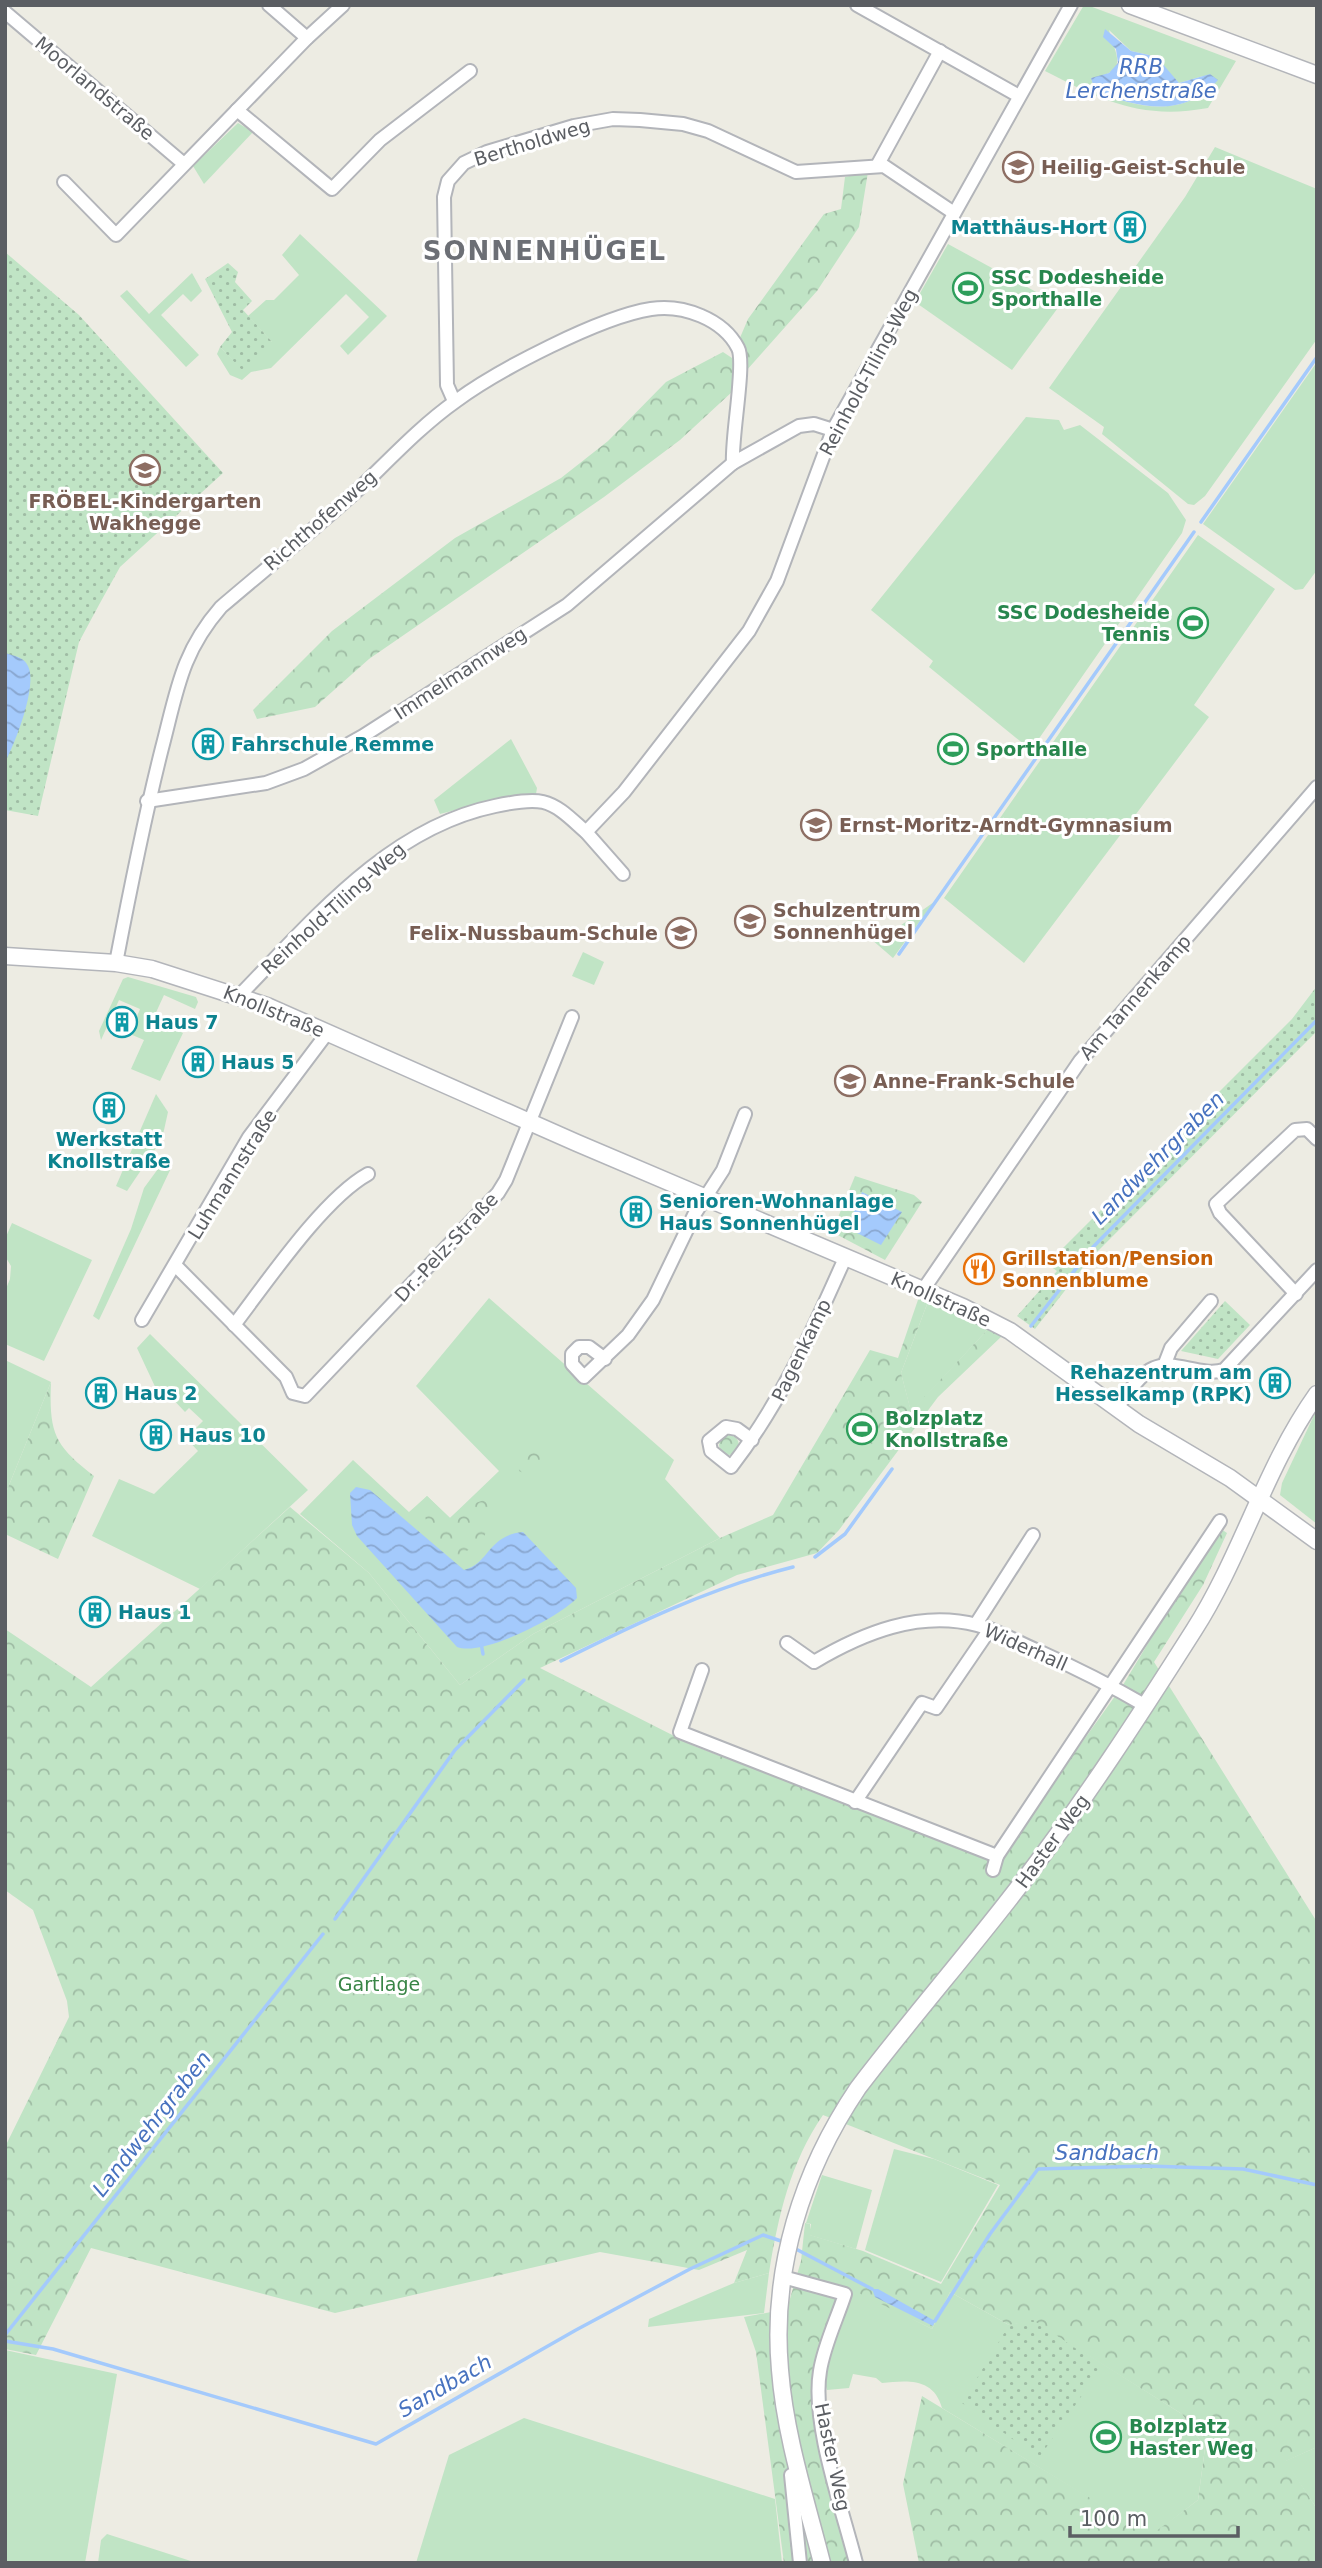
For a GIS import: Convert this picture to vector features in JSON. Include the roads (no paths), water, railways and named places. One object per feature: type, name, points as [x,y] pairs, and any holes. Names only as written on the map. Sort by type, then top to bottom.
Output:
[{"type":"street","points":[[269,5],[307,38]]},
{"type":"street","points":[[64,182],[116,235],[307,38],[343,5]]},
{"type":"street","points":[[857,5],[1019,96]]},
{"type":"street","name":"Reinhold-Tiling-Weg","points":[[586,832],[624,792],[717,677],[749,631],[777,581],[833,430],[1071,5]]},
{"type":"street","points":[[1130,5],[1317,75]]},
{"type":"street","name":"Moorlandstraße","points":[[5,12],[184,164]]},
{"type":"street","points":[[940,51],[877,166],[891,169],[954,213]]},
{"type":"street","points":[[237,110],[332,189],[380,140],[470,71]]},
{"type":"street","name":"Bertholdweg","points":[[454,401],[447,385],[443,197],[448,181],[464,163],[487,152],[574,126],[613,119],[695,127],[796,172],[828,172],[877,166]]},
{"type":"street","name":"Richthofenweg","points":[[116,962],[147,801],[177,681],[201,630],[221,607],[454,401],[565,341],[652,308],[685,310],[707,317],[732,338],[741,355],[732,447],[733,463]]},
{"type":"street","name":"Immelmannweg","points":[[147,801],[169,800],[285,778],[351,743],[567,605],[733,463],[799,426],[814,424],[833,430]]},
{"type":"street","name":"Am Tannenkamp","points":[[923,1290],[1080,1061],[1317,787]]},
{"type":"street","name":"Reinhold-Tiling-Weg","points":[[239,996],[378,862],[408,840],[441,822],[481,809],[541,801],[557,807],[586,832],[623,874]]},
{"type":"street","name":"Knollstraße","points":[[5,956],[116,962],[239,996],[923,1290],[1010,1331],[1116,1408],[1260,1498],[1317,1541]]},
{"type":"street","points":[[529,1121],[572,1017]]},
{"type":"street","name":"Luhmannstraße","points":[[142,1320],[249,1137],[328,1032]]},
{"type":"street","points":[[605,1359],[628,1335],[653,1300],[706,1197],[723,1170],[745,1114]]},
{"type":"street","name":"Dr.-Pelz-Straße","points":[[234,1325],[286,1377],[293,1393],[305,1396],[498,1193],[506,1180],[529,1121]]},
{"type":"street","points":[[1296,1294],[1220,1213],[1216,1203],[1295,1130],[1307,1129],[1317,1139]]},
{"type":"street","points":[[176,1266],[234,1325],[333,1203],[350,1184],[368,1174]]},
{"type":"street","name":"Pagenkamp","points":[[752,1440],[782,1394],[805,1349],[845,1258]]},
{"type":"street","points":[[1116,1408],[1146,1372],[1164,1366],[1211,1373],[1224,1370],[1317,1270]]},
{"type":"street","points":[[1164,1366],[1171,1348],[1211,1301]]},
{"type":"street","name":"Haster Weg","points":[[822,2563],[787,2418],[780,2370],[783,2277],[792,2231],[810,2176],[853,2097],[1023,1881],[1146,1706],[1197,1626],[1260,1498],[1317,1394]]},
{"type":"street","name":"Haster Weg","points":[[993,1870],[998,1856],[1220,1521]]},
{"type":"street","points":[[976,1625],[1033,1535]]},
{"type":"street","name":"Widerhall","points":[[787,1643],[814,1662],[848,1642],[890,1627],[924,1621],[976,1625],[1111,1686],[1146,1706]]},
{"type":"street","points":[[855,1802],[922,1703],[936,1708],[989,1629]]},
{"type":"street","name":"Haster Weg","points":[[702,1670],[680,1732],[998,1856]]},
{"type":"street","name":"Haster Weg","points":[[783,2277],[845,2294],[820,2372],[821,2421],[856,2563]]},
{"type":"street","points":[[792,2476],[800,2563]]},
{"type":"water","name":"RRB Lerchenstraße","points":[[1105,29],[1131,51],[1149,55],[1161,62],[1179,83],[1210,74],[1218,80],[1190,101],[1175,105],[1144,105],[1095,91],[1091,78],[1109,73],[1118,63],[1116,49],[1103,37]]},
{"type":"water","points":[[5,653],[18,657],[28,666],[30,686],[24,714],[5,762]]},
{"type":"water","points":[[862,1192],[902,1212],[881,1245],[847,1228]]},
{"type":"water","points":[[356,1487],[370,1490],[464,1570],[479,1562],[503,1538],[523,1532],[576,1588],[577,1598],[554,1615],[502,1641],[469,1649],[457,1647],[357,1536],[352,1525],[350,1493]]},
{"type":"water","points":[[872,2289],[878,2289],[935,2321],[933,2326],[875,2297]]},
{"type":"waterway","points":[[1201,522],[1317,357]]},
{"type":"waterway","points":[[899,954],[1194,532]]},
{"type":"waterway","name":"Landwehrgraben","points":[[1031,1326],[1093,1247],[1317,1020]]},
{"type":"waterway","name":"Landwehrgraben","points":[[815,1557],[845,1534],[892,1469]]},
{"type":"waterway","name":"Landwehrgraben","points":[[561,1661],[703,1596],[793,1567]]},
{"type":"waterway","points":[[481,1643],[483,1654]]},
{"type":"waterway","name":"Landwehrgraben","points":[[335,1919],[455,1750],[524,1680]]},
{"type":"waterway","name":"Landwehrgraben","points":[[5,2335],[323,1934]]},
{"type":"waterway","name":"Sandbach","points":[[935,2321],[990,2234],[1038,2169],[1147,2166],[1243,2169],[1317,2185]]},
{"type":"waterway","name":"Sandbach","points":[[5,2341],[53,2349],[376,2444],[576,2330],[690,2269],[763,2235],[784,2242]]},
{"type":"waterway","name":"Sandbach","points":[[794,2248],[872,2289]]},
{"type":"place","name":"Heilig-Geist-Schule","points":[[1018,167]]},
{"type":"place","name":"Matthäus-Hort","points":[[1130,227]]},
{"type":"place","name":"SSC Dodesheide Sporthalle","points":[[968,288]]},
{"type":"place","name":"FRÖBEL-Kindergarten Wakhegge","points":[[145,470]]},
{"type":"place","name":"SSC Dodesheide Tennis","points":[[1193,623]]},
{"type":"place","name":"Fahrschule Remme","points":[[208,744]]},
{"type":"place","name":"Sporthalle","points":[[953,749]]},
{"type":"place","name":"Ernst-Moritz-Arndt-Gymnasium","points":[[816,825]]},
{"type":"place","name":"Schulzentrum Sonnenhügel","points":[[750,921]]},
{"type":"place","name":"Felix-Nussbaum-Schule","points":[[681,933]]},
{"type":"place","name":"Haus 7","points":[[122,1022]]},
{"type":"place","name":"Haus 5","points":[[198,1062]]},
{"type":"place","name":"Anne-Frank-Schule","points":[[850,1081]]},
{"type":"place","name":"Werkstatt Knollstraße","points":[[109,1108]]},
{"type":"place","name":"Senioren-Wohnanlage Haus Sonnenhügel","points":[[636,1212]]},
{"type":"place","name":"Grillstation/Pension Sonnenblume","points":[[979,1269]]},
{"type":"place","name":"Rehazentrum am Hesselkamp (RPK)","points":[[1275,1383]]},
{"type":"place","name":"Haus 2","points":[[101,1393]]},
{"type":"place","name":"Bolzplatz Knollstraße","points":[[862,1429]]},
{"type":"place","name":"Haus 10","points":[[156,1435]]},
{"type":"place","name":"Haus 1","points":[[95,1612]]},
{"type":"place","name":"Bolzplatz Haster Weg","points":[[1106,2437]]},
{"type":"district","name":"SONNENHÜGEL","points":[[545,251]]},
{"type":"park label","name":"Gartlage","points":[[379,1984]]}]
